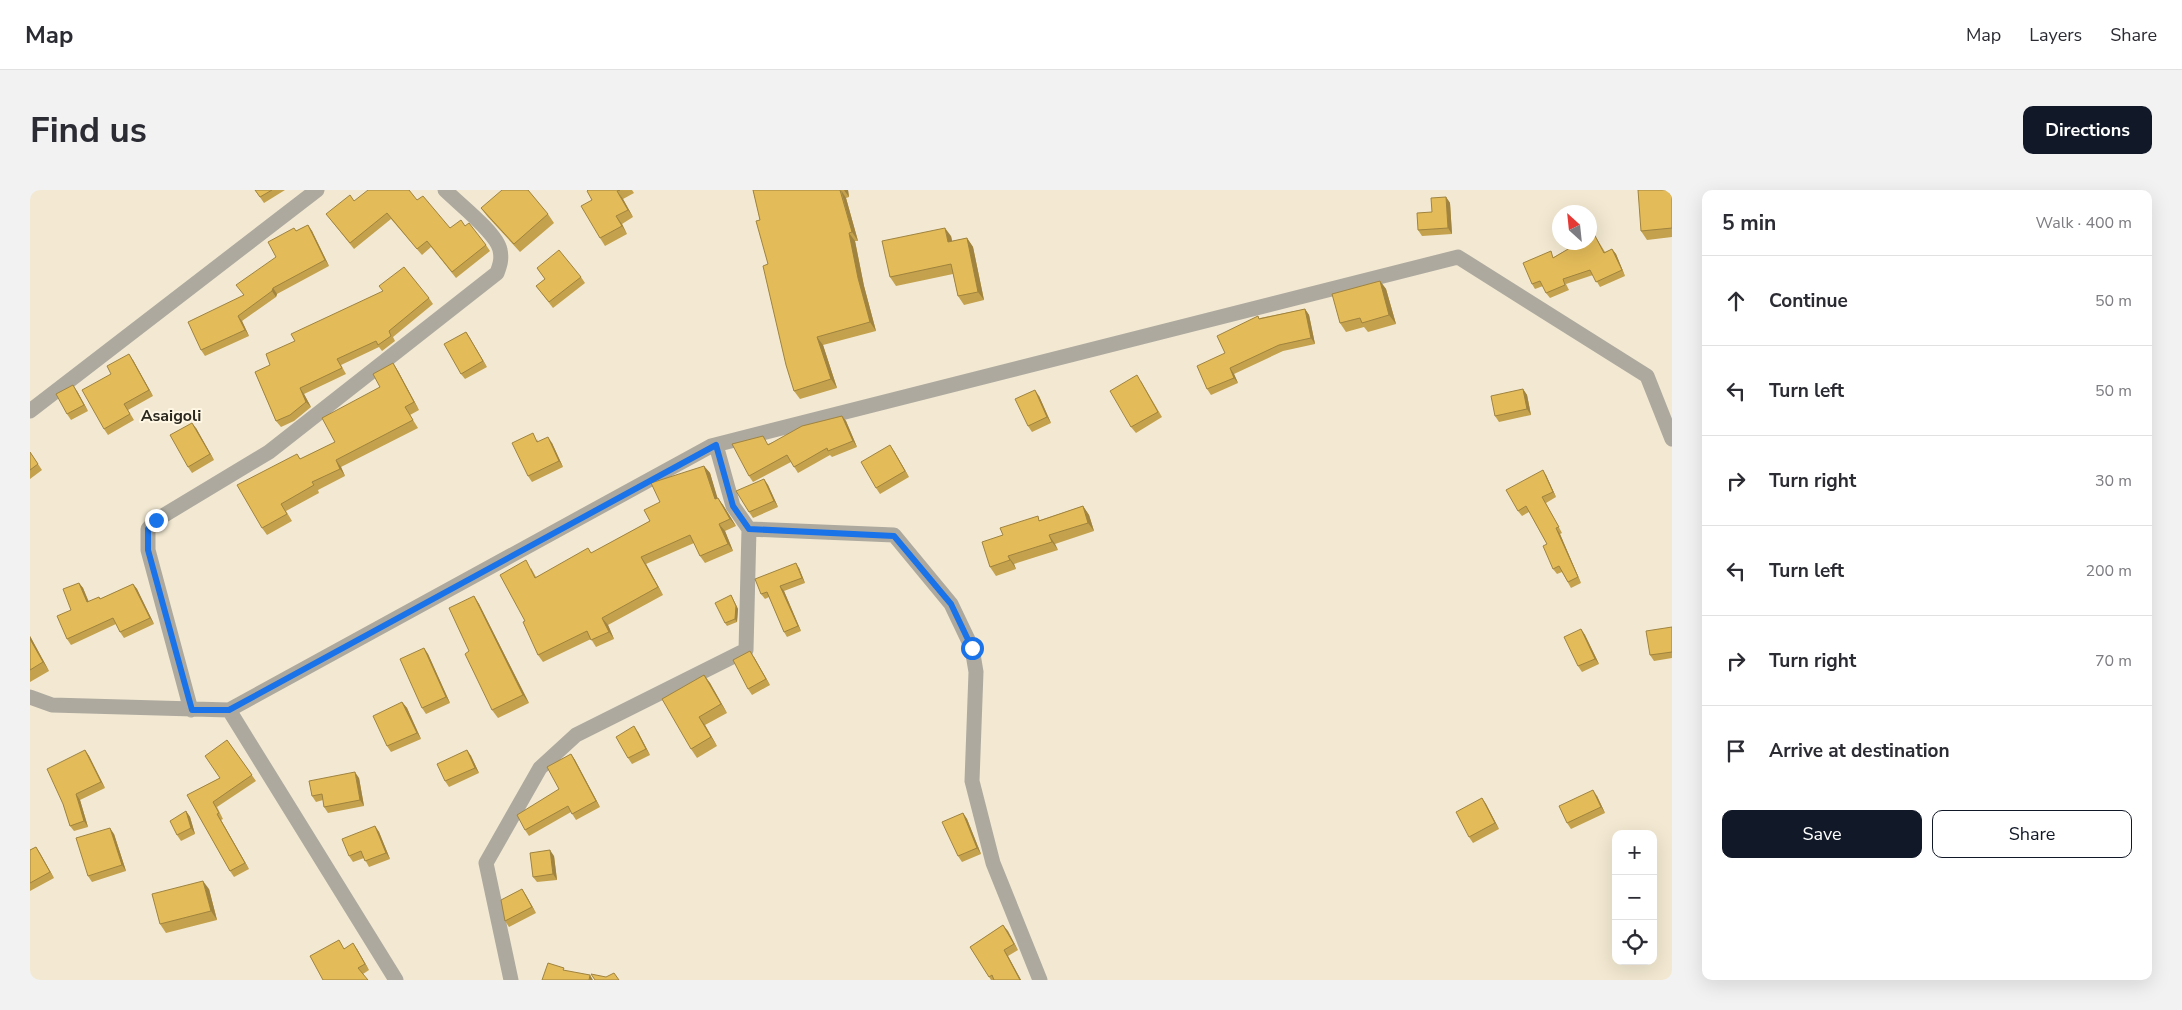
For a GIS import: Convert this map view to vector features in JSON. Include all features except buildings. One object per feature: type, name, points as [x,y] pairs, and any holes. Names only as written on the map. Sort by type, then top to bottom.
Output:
[{"type":"street","points":[[30,411],[317,190]]},
{"type":"street","points":[[192,710],[148,550],[148,529],[156,520],[269,452],[497,273],[501,262],[500,248],[495,238],[445,190]]},
{"type":"street","points":[[30,697],[52,705],[229,710],[716,445],[1458,257],[1648,376],[1672,439]]},
{"type":"street","points":[[511,980],[486,863],[540,768],[576,735],[746,650],[749,529],[733,506],[716,445]]},
{"type":"street","points":[[749,529],[894,536],[951,604],[972,648],[976,672],[972,781],[993,863],[1040,980]]},
{"type":"street","points":[[229,710],[396,980]]},
{"type":"district","name":"Asaigoli","points":[[171,416]]},
{"type":"route","points":[[156,520],[148,529],[146,538],[148,550],[192,710],[229,710],[711,446],[716,445],[733,506],[749,529],[894,536],[951,604],[972,648]]}]
